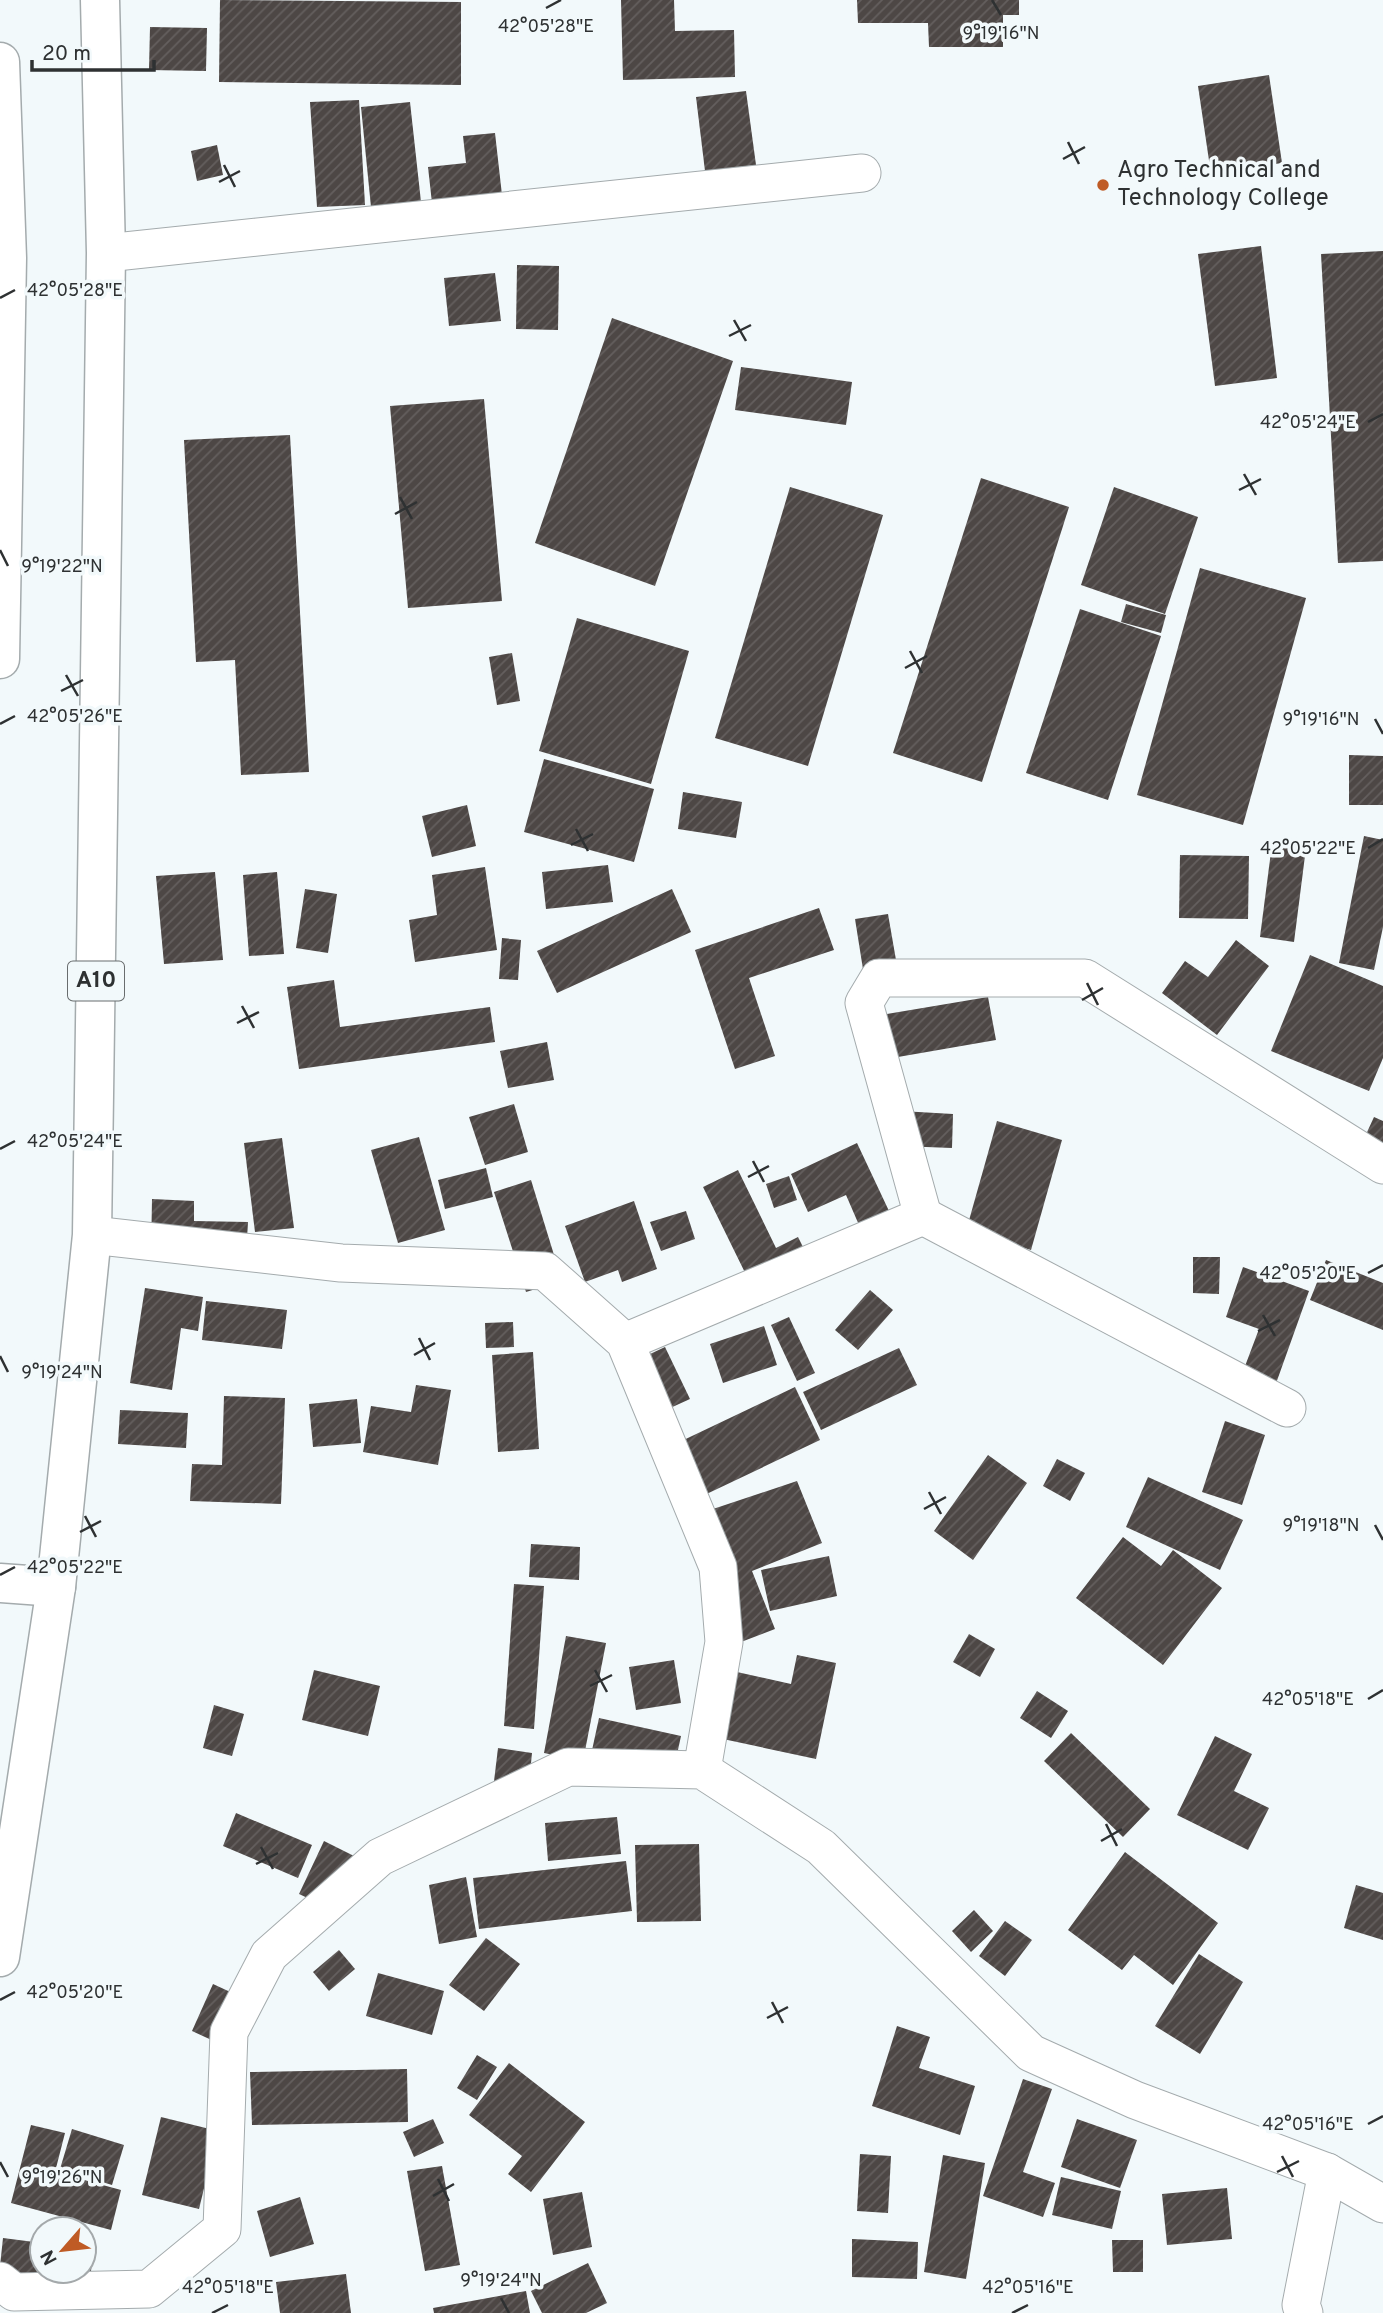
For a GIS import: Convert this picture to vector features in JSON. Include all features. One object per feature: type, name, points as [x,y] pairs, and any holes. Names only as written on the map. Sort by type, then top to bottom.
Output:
[{"type":"highway","name":"A10","points":[[0,1957],[56,1587],[92,1235],[106,253],[100,0]]},
{"type":"highway","points":[[0,62],[7,258],[0,659]]},
{"type":"highway","points":[[0,1583],[56,1587]]},
{"type":"street","points":[[106,253],[862,173]]},
{"type":"street","points":[[1287,1408],[923,1216],[864,1003],[879,978],[1084,978],[1383,1165]]},
{"type":"street","points":[[625,1342],[923,1216]]},
{"type":"street","points":[[92,1235],[341,1263],[545,1270],[625,1342],[718,1567],[724,1642],[702,1770]]},
{"type":"street","points":[[0,2281],[14,2292],[149,2288],[222,2229],[229,2032],[269,1955],[380,1857],[568,1767],[702,1770],[821,1847],[1031,2053],[1135,2100],[1327,2172],[1383,2204]]},
{"type":"street","points":[[1304,2313],[1301,2305],[1327,2172]]},
{"type":"building","points":[[220,0],[461,2],[461,85],[219,82]]},
{"type":"building","points":[[621,0],[674,0],[675,31],[734,30],[735,77],[623,80]]},
{"type":"building","points":[[857,0],[1019,0],[1019,15],[1003,15],[1003,47],[929,47],[928,23],[858,23]]},
{"type":"building","points":[[150,27],[207,28],[206,71],[149,70]]},
{"type":"building","points":[[1269,75],[1282,163],[1211,174],[1198,86]]},
{"type":"building","points":[[746,91],[756,165],[705,171],[696,97]]},
{"type":"building","points":[[359,100],[365,205],[317,207],[310,102]]},
{"type":"building","points":[[410,102],[421,202],[371,207],[361,107]]},
{"type":"building","points":[[495,133],[502,195],[432,203],[428,167],[466,163],[463,136]]},
{"type":"building","points":[[217,145],[223,175],[197,181],[191,151]]},
{"type":"building","points":[[1261,246],[1277,378],[1215,386],[1198,254]]},
{"type":"building","points":[[1383,251],[1383,561],[1338,563],[1321,254]]},
{"type":"building","points":[[517,265],[559,266],[558,330],[516,329]]},
{"type":"building","points":[[495,273],[501,321],[449,326],[444,278]]},
{"type":"building","points":[[612,318],[733,361],[655,586],[535,543]]},
{"type":"building","points":[[741,367],[852,382],[846,425],[735,410]]},
{"type":"building","points":[[484,399],[502,601],[408,608],[390,406]]},
{"type":"building","points":[[290,435],[309,772],[241,775],[235,660],[196,662],[184,440]]},
{"type":"building","points":[[981,478],[1069,507],[982,782],[893,753]]},
{"type":"building","points":[[790,487],[883,515],[808,766],[715,738]]},
{"type":"building","points":[[1114,487],[1198,517],[1165,614],[1081,585]]},
{"type":"building","points":[[1200,568],[1306,598],[1243,825],[1137,795]]},
{"type":"building","points":[[1126,604],[1166,615],[1161,633],[1121,622]]},
{"type":"building","points":[[1080,609],[1161,636],[1108,800],[1026,773]]},
{"type":"building","points":[[577,618],[689,651],[651,784],[539,751]]},
{"type":"building","points":[[512,653],[520,701],[497,705],[489,657]]},
{"type":"building","points":[[1349,755],[1383,756],[1383,805],[1349,805]]},
{"type":"building","points":[[544,759],[654,789],[634,862],[524,832]]},
{"type":"building","points":[[683,792],[742,802],[736,838],[678,829]]},
{"type":"building","points":[[467,805],[476,846],[432,857],[422,816]]},
{"type":"building","points":[[1364,836],[1383,840],[1383,927],[1374,970],[1339,963]]},
{"type":"building","points":[[1272,844],[1306,848],[1294,942],[1260,937]]},
{"type":"building","points":[[1180,855],[1249,856],[1248,919],[1179,918]]},
{"type":"building","points":[[608,865],[613,902],[546,909],[542,872]]},
{"type":"building","points":[[485,867],[497,950],[415,962],[409,920],[437,915],[432,875]]},
{"type":"building","points":[[215,872],[223,960],[164,964],[156,876]]},
{"type":"building","points":[[277,872],[284,954],[249,956],[243,875]]},
{"type":"building","points":[[305,889],[337,894],[328,953],[296,948]]},
{"type":"building","points":[[672,889],[691,932],[557,993],[537,951]]},
{"type":"building","points":[[819,908],[834,950],[749,978],[775,1056],[735,1069],[695,950]]},
{"type":"building","points":[[888,914],[900,983],[866,988],[855,919]]},
{"type":"building","points":[[502,938],[521,940],[518,980],[499,979]]},
{"type":"building","points":[[1236,940],[1269,966],[1217,1035],[1162,993],[1185,961],[1208,977]]},
{"type":"building","points":[[1310,955],[1383,986],[1383,1058],[1369,1091],[1271,1051]]},
{"type":"building","points":[[334,980],[340,1027],[490,1007],[495,1042],[299,1069],[287,987]]},
{"type":"building","points":[[988,997],[996,1040],[898,1057],[903,1080],[869,1017]]},
{"type":"building","points":[[547,1042],[554,1080],[508,1088],[500,1051]]},
{"type":"building","points":[[514,1104],[528,1152],[485,1165],[469,1117]]},
{"type":"building","points":[[901,1111],[953,1114],[952,1148],[900,1146]]},
{"type":"building","points":[[1374,1117],[1383,1121],[1383,1160],[1357,1154]]},
{"type":"building","points":[[997,1121],[1062,1140],[1031,1250],[966,1231]]},
{"type":"building","points":[[419,1137],[445,1230],[398,1243],[371,1150]]},
{"type":"building","points":[[282,1138],[294,1228],[255,1232],[244,1143]]},
{"type":"building","points":[[857,1143],[889,1211],[859,1225],[846,1195],[808,1212],[791,1174]]},
{"type":"building","points":[[486,1168],[493,1197],[445,1209],[438,1180]]},
{"type":"building","points":[[738,1170],[776,1248],[798,1237],[812,1265],[755,1293],[703,1187]]},
{"type":"building","points":[[789,1176],[797,1200],[774,1208],[766,1184]]},
{"type":"building","points":[[531,1180],[562,1281],[526,1292],[494,1192]]},
{"type":"building","points":[[152,1199],[194,1201],[194,1221],[248,1222],[246,1256],[151,1254]]},
{"type":"building","points":[[634,1201],[657,1269],[622,1282],[618,1270],[585,1282],[565,1226]]},
{"type":"building","points":[[686,1211],[695,1239],[661,1251],[650,1222]]},
{"type":"building","points":[[1193,1257],[1220,1257],[1219,1294],[1193,1293]]},
{"type":"building","points":[[1326,1260],[1383,1283],[1383,1330],[1310,1300]]},
{"type":"building","points":[[1243,1267],[1309,1291],[1269,1403],[1236,1390],[1259,1329],[1226,1317]]},
{"type":"building","points":[[145,1288],[203,1297],[198,1331],[181,1328],[172,1390],[130,1383]]},
{"type":"building","points":[[870,1290],[893,1310],[858,1350],[835,1330]]},
{"type":"building","points":[[206,1301],[287,1310],[282,1349],[202,1340]]},
{"type":"building","points":[[789,1317],[815,1373],[797,1381],[771,1325]]},
{"type":"building","points":[[513,1322],[514,1347],[486,1348],[485,1323]]},
{"type":"building","points":[[764,1326],[777,1365],[723,1383],[710,1344]]},
{"type":"building","points":[[665,1347],[690,1399],[657,1414],[633,1362]]},
{"type":"building","points":[[899,1348],[917,1385],[821,1430],[803,1392]]},
{"type":"building","points":[[533,1352],[539,1449],[498,1452],[492,1355]]},
{"type":"building","points":[[416,1385],[451,1390],[438,1465],[363,1452],[371,1406],[411,1412]]},
{"type":"building","points":[[795,1387],[820,1440],[696,1499],[671,1446]]},
{"type":"building","points":[[224,1396],[285,1398],[281,1504],[190,1501],[192,1464],[222,1465]]},
{"type":"building","points":[[357,1399],[361,1443],[313,1447],[309,1404]]},
{"type":"building","points":[[120,1410],[188,1413],[186,1448],[118,1444]]},
{"type":"building","points":[[1225,1421],[1265,1435],[1242,1505],[1202,1492]]},
{"type":"building","points":[[988,1455],[1027,1483],[973,1560],[934,1531]]},
{"type":"building","points":[[1057,1459],[1085,1473],[1070,1501],[1043,1486]]},
{"type":"building","points":[[1148,1477],[1243,1520],[1220,1570],[1126,1527]]},
{"type":"building","points":[[797,1481],[822,1543],[752,1571],[775,1629],[741,1642],[692,1516]]},
{"type":"building","points":[[1123,1537],[1161,1566],[1173,1550],[1222,1588],[1163,1665],[1076,1598]]},
{"type":"building","points":[[531,1544],[580,1547],[579,1580],[529,1577]]},
{"type":"building","points":[[829,1556],[837,1596],[770,1611],[761,1570]]},
{"type":"building","points":[[514,1584],[544,1586],[534,1729],[504,1726]]},
{"type":"building","points":[[969,1634],[995,1649],[980,1677],[953,1662]]},
{"type":"building","points":[[566,1636],[606,1643],[583,1761],[544,1753]]},
{"type":"building","points":[[797,1655],[836,1663],[816,1759],[723,1739],[737,1672],[791,1684]]},
{"type":"building","points":[[674,1660],[681,1703],[636,1710],[629,1667]]},
{"type":"building","points":[[314,1670],[380,1686],[368,1736],[302,1720]]},
{"type":"building","points":[[1037,1691],[1068,1711],[1051,1738],[1020,1718]]},
{"type":"building","points":[[214,1705],[244,1714],[232,1756],[203,1748]]},
{"type":"building","points":[[599,1718],[681,1736],[671,1782],[589,1764]]},
{"type":"building","points":[[1071,1733],[1150,1809],[1123,1837],[1044,1761]]},
{"type":"building","points":[[1215,1736],[1252,1754],[1234,1791],[1269,1808],[1248,1850],[1177,1815]]},
{"type":"building","points":[[498,1748],[532,1753],[527,1803],[492,1798]]},
{"type":"building","points":[[236,1813],[312,1845],[298,1878],[223,1846]]},
{"type":"building","points":[[617,1817],[621,1854],[548,1861],[545,1823]]},
{"type":"building","points":[[324,1841],[354,1856],[329,1908],[299,1894]]},
{"type":"building","points":[[699,1844],[701,1921],[637,1922],[635,1845]]},
{"type":"building","points":[[1125,1852],[1218,1923],[1173,1985],[1134,1955],[1122,1970],[1068,1930]]},
{"type":"building","points":[[626,1861],[632,1911],[479,1929],[473,1878]]},
{"type":"building","points":[[466,1877],[477,1937],[439,1944],[429,1885]]},
{"type":"building","points":[[1356,1885],[1383,1893],[1383,1940],[1344,1928]]},
{"type":"building","points":[[974,1910],[993,1931],[971,1952],[952,1931]]},
{"type":"building","points":[[1005,1921],[1032,1940],[1005,1976],[979,1956]]},
{"type":"building","points":[[486,1938],[520,1964],[484,2011],[449,1985]]},
{"type":"building","points":[[339,1950],[355,1969],[329,1991],[313,1972]]},
{"type":"building","points":[[1199,1954],[1243,1982],[1200,2054],[1155,2026]]},
{"type":"building","points":[[378,1973],[444,1991],[432,2035],[366,2016]]},
{"type":"building","points":[[213,1984],[252,2002],[231,2049],[192,2031]]},
{"type":"building","points":[[897,2026],[930,2037],[919,2068],[975,2086],[960,2135],[872,2106]]},
{"type":"building","points":[[477,2055],[497,2067],[477,2100],[457,2088]]},
{"type":"building","points":[[509,2063],[585,2122],[531,2192],[508,2174],[522,2156],[469,2115]]},
{"type":"building","points":[[407,2069],[408,2122],[252,2125],[250,2072]]},
{"type":"building","points":[[1023,2079],[1052,2089],[1023,2172],[1055,2183],[1043,2217],[983,2196]]},
{"type":"building","points":[[161,2117],[218,2131],[199,2209],[142,2195]]},
{"type":"building","points":[[433,2119],[444,2143],[414,2157],[403,2132]]},
{"type":"building","points":[[1077,2119],[1137,2140],[1120,2188],[1061,2167]]},
{"type":"building","points":[[31,2125],[65,2133],[55,2172],[121,2190],[111,2230],[98,2226],[98,2215],[55,2215],[11,2203]]},
{"type":"building","points":[[72,2129],[124,2145],[112,2185],[60,2169]]},
{"type":"building","points":[[860,2154],[891,2156],[888,2213],[857,2211]]},
{"type":"building","points":[[943,2155],[985,2163],[966,2279],[924,2272]]},
{"type":"building","points":[[442,2166],[460,2265],[425,2271],[407,2171]]},
{"type":"building","points":[[1061,2177],[1121,2191],[1112,2229],[1052,2215]]},
{"type":"building","points":[[1227,2188],[1232,2239],[1167,2245],[1162,2194]]},
{"type":"building","points":[[582,2192],[592,2247],[553,2255],[543,2199]]},
{"type":"building","points":[[300,2197],[314,2244],[270,2257],[257,2211]]},
{"type":"building","points":[[3,2238],[28,2241],[28,2278],[0,2266]]},
{"type":"building","points":[[852,2239],[918,2242],[917,2279],[852,2277]]},
{"type":"building","points":[[1112,2240],[1143,2240],[1143,2272],[1113,2272]]},
{"type":"building","points":[[588,2263],[607,2303],[586,2313],[542,2313],[531,2291]]},
{"type":"building","points":[[346,2274],[351,2313],[280,2313],[276,2282]]},
{"type":"building","points":[[43,2285],[90,2285],[88,2305]]},
{"type":"building","points":[[526,2291],[530,2313],[434,2313],[433,2308]]},
{"type":"place","name":"Agro Technical and Technology College","points":[[1103,185]]}]
